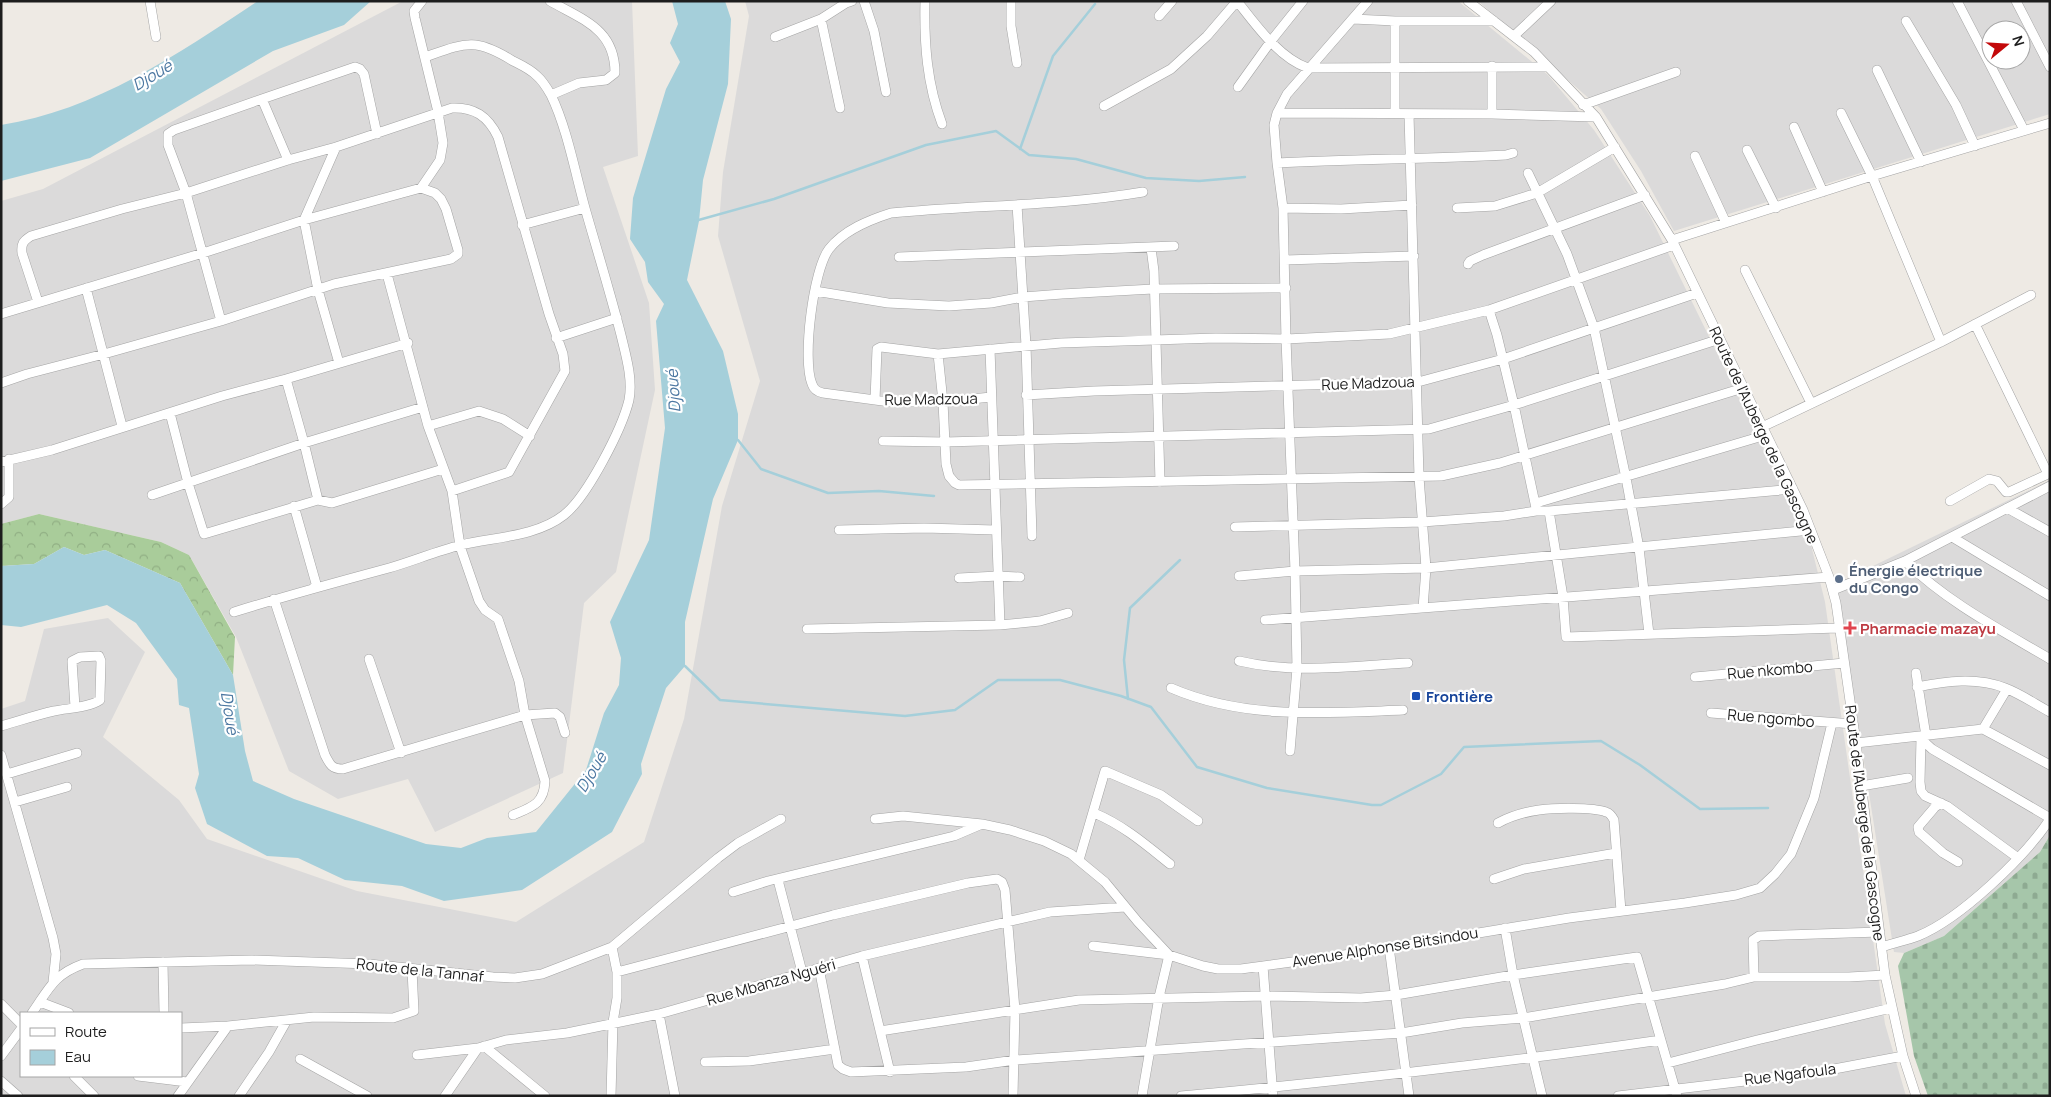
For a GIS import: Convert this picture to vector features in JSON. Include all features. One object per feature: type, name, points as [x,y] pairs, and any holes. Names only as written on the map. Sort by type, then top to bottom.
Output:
[{"type":"street","points":[[150,1],[156,38]]},
{"type":"street","points":[[421,188],[440,160],[443,150],[438,112],[414,18],[414,11],[422,1]]},
{"type":"street","points":[[550,1],[596,27],[606,39],[615,60],[615,73],[606,80],[579,83],[551,95]]},
{"type":"street","points":[[775,37],[821,19],[852,1]]},
{"type":"street","points":[[864,1],[874,31],[886,92]]},
{"type":"street","points":[[925,1],[928,73],[932,96],[942,124]]},
{"type":"street","points":[[1011,1],[1017,63]]},
{"type":"street","points":[[1159,16],[1172,1]]},
{"type":"street","points":[[1104,106],[1171,69],[1207,36],[1237,1],[1270,40],[1298,65],[1308,68],[1548,67]]},
{"type":"street","points":[[1238,87],[1270,40],[1303,1]]},
{"type":"street","points":[[1290,751],[1297,668],[1295,571],[1290,478],[1283,208],[1274,125],[1277,113],[1287,94],[1368,1]]},
{"type":"street","name":"Route de l'Auberge de la Gascogne","points":[[1468,1],[1534,52],[1596,117],[1673,243],[1793,488],[1811,530],[1830,577],[1856,743],[1891,1008],[1902,1056],[1916,1096]]},
{"type":"street","points":[[1479,9],[1486,1]]},
{"type":"street","points":[[1514,36],[1551,1]]},
{"type":"street","points":[[1957,1],[2024,130]]},
{"type":"street","points":[[2016,1],[2050,67]]},
{"type":"street","points":[[821,19],[840,108]]},
{"type":"street","points":[[1353,19],[1494,21]]},
{"type":"street","points":[[1395,21],[1395,113]]},
{"type":"street","points":[[1906,21],[1956,105],[1975,146]]},
{"type":"street","points":[[234,612],[460,546],[531,531],[550,524],[577,503],[601,463],[628,401],[630,383],[627,362],[616,318],[566,138],[551,95],[535,74],[498,51],[482,44],[455,46],[425,57]]},
{"type":"street","points":[[221,321],[186,193],[168,145],[168,134],[174,130],[355,66],[364,74],[377,134]]},
{"type":"street","points":[[1492,66],[1492,114]]},
{"type":"street","points":[[1877,70],[1921,162]]},
{"type":"street","points":[[1583,105],[1676,72]]},
{"type":"street","points":[[262,99],[288,160]]},
{"type":"street","points":[[38,302],[22,253],[24,240],[30,236],[122,209],[186,193],[377,134],[452,108],[476,112],[490,122],[498,136],[522,225],[556,338],[563,354],[564,371],[509,472],[452,492]]},
{"type":"street","points":[[1277,113],[1492,114],[1596,117]]},
{"type":"street","points":[[1841,113],[1872,176],[1941,342]]},
{"type":"street","points":[[1409,114],[1418,430],[1426,568],[1423,608]]},
{"type":"street","points":[[875,400],[877,349],[879,347],[938,354],[1026,345],[1154,339],[1286,338],[1389,334],[1406,331],[1489,310],[1726,223],[1872,176],[2050,123]]},
{"type":"street","points":[[1794,127],[1822,192]]},
{"type":"street","points":[[336,147],[304,220],[318,290],[339,363]]},
{"type":"street","points":[[1457,208],[1495,206],[1537,192],[1615,147]]},
{"type":"street","points":[[1747,150],[1776,208]]},
{"type":"street","points":[[1277,163],[1506,155],[1514,153]]},
{"type":"street","points":[[1695,156],[1726,223]]},
{"type":"street","points":[[1528,173],[1576,278],[1594,328],[1639,548],[1649,634]]},
{"type":"street","points":[[1,314],[203,253],[304,220],[421,188],[435,193],[446,209],[457,244],[458,254],[451,260],[352,280],[221,321],[27,374],[1,383]]},
{"type":"street","points":[[1143,192],[1102,199],[891,213],[874,218],[846,234],[829,250],[822,261],[815,291],[888,303],[949,306],[991,303],[1023,297],[1153,289],[1286,288]]},
{"type":"street","points":[[1468,264],[1470,261],[1483,255],[1645,195]]},
{"type":"street","points":[[1017,205],[1026,345],[1026,395],[1032,536]]},
{"type":"street","points":[[1283,208],[1341,209],[1412,205]]},
{"type":"street","points":[[522,225],[585,208]]},
{"type":"street","points":[[899,257],[1174,246]]},
{"type":"street","points":[[1151,248],[1154,270],[1154,339],[1158,389],[1160,482]]},
{"type":"street","points":[[1285,260],[1414,256]]},
{"type":"street","points":[[1745,270],[1811,403]]},
{"type":"street","points":[[387,274],[408,343],[428,426],[452,492],[460,546],[479,601],[485,610],[498,619],[519,681],[526,715],[545,781],[544,792],[539,801],[513,815]]},
{"type":"street","points":[[86,288],[122,426]]},
{"type":"street","name":"Rue Madzoua","points":[[815,291],[809,327],[809,374],[814,388],[823,393],[890,402],[943,402],[991,397]]},
{"type":"street","name":"Rue Madzoua","points":[[1026,395],[1158,389],[1418,382],[1503,359],[1697,293]]},
{"type":"street","points":[[1235,527],[1422,522],[1504,516],[1536,507],[1764,431],[1811,403],[1941,342],[2031,295]]},
{"type":"street","points":[[1489,310],[1514,405],[1536,507]]},
{"type":"street","points":[[556,338],[616,318]]},
{"type":"street","points":[[1950,501],[1989,479],[1997,480],[2006,492],[2009,492],[2048,474],[1975,324]]},
{"type":"street","points":[[883,441],[945,442],[1418,430],[1438,427],[1514,405],[1720,339]]},
{"type":"street","points":[[1,504],[9,497],[5,460],[52,450],[122,426],[408,343]]},
{"type":"street","points":[[990,349],[995,530],[1000,625]]},
{"type":"street","points":[[938,354],[943,402],[946,464],[949,476],[959,485],[1441,476],[1500,463],[1524,454],[1743,388]]},
{"type":"street","points":[[286,379],[318,500]]},
{"type":"street","points":[[152,495],[304,444],[423,407]]},
{"type":"street","points":[[428,426],[479,411],[502,419],[530,436]]},
{"type":"street","points":[[170,413],[188,483],[204,534],[318,500],[332,503],[443,469]]},
{"type":"street","points":[[1832,590],[1904,561],[2050,486]]},
{"type":"street","points":[[1536,507],[1550,511],[1793,488]]},
{"type":"street","points":[[294,506],[317,586],[313,588]]},
{"type":"street","points":[[2007,508],[2050,532]]},
{"type":"street","points":[[1550,511],[1563,597],[1566,637],[1838,628]]},
{"type":"street","points":[[839,530],[924,528],[995,530]]},
{"type":"street","points":[[1240,576],[1295,571],[1426,568],[1811,530]]},
{"type":"street","points":[[1952,537],[2050,596]]},
{"type":"street","points":[[1904,561],[1960,607],[2050,658]]},
{"type":"street","points":[[959,578],[1020,577]]},
{"type":"street","points":[[1265,620],[1830,577]]},
{"type":"street","points":[[274,599],[324,755],[334,768],[343,769],[401,753],[526,715],[556,713],[560,717],[565,733]]},
{"type":"street","points":[[807,629],[1000,625],[1068,614]]},
{"type":"street","points":[[1,726],[52,712],[75,707],[100,700],[101,661],[98,656],[80,657],[72,661],[75,707]]},
{"type":"street","points":[[369,659],[401,753]]},
{"type":"street","points":[[1239,661],[1257,666],[1297,668],[1408,663]]},
{"type":"street","name":"Rue nkombo","points":[[1695,677],[1844,663]]},
{"type":"street","points":[[1916,673],[1922,737],[1921,791],[1925,796],[1941,803],[2018,858]]},
{"type":"street","points":[[1917,687],[1943,681],[1992,683],[2007,688],[2050,712]]},
{"type":"street","points":[[1171,688],[1193,698],[1225,705],[1294,714],[1403,710]]},
{"type":"street","points":[[1983,730],[2007,688]]},
{"type":"street","name":"Rue ngombo","points":[[1711,713],[1853,724]]},
{"type":"street","name":"Avenue Alphonse Bitsindou","points":[[875,819],[903,816],[982,824],[1010,830],[1044,841],[1079,860],[1105,882],[1125,907],[1169,954],[1203,966],[1218,969],[1241,969],[1621,911],[1685,904],[1736,895],[1760,888],[1775,874],[1791,854],[1814,798],[1832,723]]},
{"type":"street","points":[[1856,743],[1983,730],[2050,766]]},
{"type":"street","points":[[1882,947],[1919,936],[1942,923],[1982,893],[2038,837],[2050,819],[1932,749],[1922,737]]},
{"type":"street","points":[[7,774],[77,753]]},
{"type":"street","points":[[1,755],[53,938],[56,954],[53,982]]},
{"type":"street","points":[[1079,860],[1105,771],[1161,795],[1198,821]]},
{"type":"street","points":[[1861,786],[1908,778]]},
{"type":"street","points":[[15,802],[67,787]]},
{"type":"street","points":[[1941,803],[1935,806],[1918,827],[1919,832],[1936,847],[1958,862]]},
{"type":"street","points":[[1498,823],[1519,814],[1540,810],[1581,809],[1604,811],[1611,815],[1614,820],[1621,911]]},
{"type":"street","points":[[1094,813],[1113,821],[1132,833],[1170,864]]},
{"type":"street","name":"Route de la Tannaf","points":[[33,1012],[53,982],[66,970],[82,964],[221,959],[331,961],[412,970],[515,978],[542,974],[612,946],[718,858],[738,843],[781,819]]},
{"type":"street","points":[[733,892],[954,836],[982,824]]},
{"type":"street","points":[[1494,879],[1524,870],[1616,853]]},
{"type":"street","points":[[617,972],[968,883],[997,879],[1002,882],[1005,890],[1008,921],[1014,1010],[1013,1096]]},
{"type":"street","points":[[778,880],[802,972]]},
{"type":"street","name":"Rue Mbanza Nguéri","points":[[417,1055],[481,1047],[506,1040],[567,1033],[659,1014],[862,956],[1050,912],[1125,907]]},
{"type":"street","points":[[1505,928],[1523,1018],[1542,1096]]},
{"type":"street","points":[[1754,977],[1753,940],[1759,936],[1880,932]]},
{"type":"street","points":[[611,1096],[613,1022],[617,972],[612,946]]},
{"type":"street","points":[[1093,946],[1169,954],[1159,997],[1142,1096]]},
{"type":"street","points":[[1389,947],[1409,1096]]},
{"type":"street","points":[[862,956],[890,1072]]},
{"type":"street","points":[[880,1031],[1079,1000],[1266,996],[1338,998],[1396,995],[1637,957],[1676,1092]]},
{"type":"street","points":[[163,962],[164,1012]]},
{"type":"street","points":[[1263,966],[1273,1091]]},
{"type":"street","points":[[819,968],[838,1064],[843,1069],[851,1072],[890,1072],[966,1067],[1014,1060],[1150,1052],[1401,1032],[1462,1023],[1523,1018],[1726,984],[1754,977],[1849,977],[1886,974]]},
{"type":"street","points":[[182,1028],[228,1026],[314,1017],[393,1018],[414,1011],[412,970]]},
{"type":"street","points":[[40,1002],[66,1012]]},
{"type":"street","points":[[1,1004],[20,1023]]},
{"type":"street","points":[[1668,1063],[1891,1008]]},
{"type":"street","points":[[659,1014],[675,1096]]},
{"type":"street","points":[[239,1096],[269,1052],[287,1020]]},
{"type":"street","points":[[178,1096],[228,1026]]},
{"type":"street","points":[[1,1056],[20,1033]]},
{"type":"street","points":[[1181,1096],[1273,1091],[1406,1072],[1533,1058],[1661,1040]]},
{"type":"street","points":[[445,1096],[481,1047],[545,1096]]},
{"type":"street","points":[[705,1062],[749,1061],[835,1049]]},
{"type":"street","name":"Rue Ngafoula","points":[[1618,1096],[1676,1092],[1813,1073],[1902,1056]]},
{"type":"street","points":[[300,1059],[367,1096]]},
{"type":"street","points":[[75,1077],[94,1096]]},
{"type":"street","points":[[146,1077],[187,1082]]},
{"type":"street","points":[[1,1081],[18,1096]]},
{"type":"shaded area","points":[[403,1],[632,1],[638,156],[603,167],[649,303],[655,390],[616,572],[584,603],[563,773],[435,832],[408,779],[338,799],[289,771],[236,637],[189,555],[161,542],[39,514],[1,524],[1,201],[43,189]]},
{"type":"shaded area","points":[[745,1],[1458,1],[1548,75],[1594,130],[1650,216],[1811,545],[1825,602],[1885,1024],[1906,1096],[1,1096],[1,709],[25,701],[44,629],[108,618],[145,652],[103,737],[179,800],[207,839],[357,891],[516,922],[644,842],[684,719],[722,506],[760,381],[718,236],[723,172],[749,16]]},
{"type":"shaded area","points":[[1478,1],[2050,1],[2050,114],[1674,231],[1641,171],[1601,109]]},
{"type":"shaded area","points":[[2050,480],[2050,835],[2040,852],[1944,936],[1904,953],[1894,952],[1836,584]]},
{"type":"green space","points":[[39,514],[161,542],[189,555],[235,637],[233,675],[180,583],[105,550],[84,555],[64,547],[34,564],[1,566],[1,524]]},
{"type":"green space","points":[[2050,835],[2050,1096],[1928,1096],[1914,1056],[1898,966],[1904,953],[1944,936],[2040,852]]},
{"type":"water","name":"Djoué","points":[[258,1],[371,1],[344,25],[273,51],[90,158],[1,181],[1,125],[36,118],[70,107],[103,93],[167,59]]},
{"type":"water","name":"Djoué","points":[[672,1],[725,1],[731,19],[728,84],[703,180],[699,221],[687,280],[723,351],[738,414],[738,440],[713,499],[685,622],[685,666],[666,688],[641,764],[642,774],[612,832],[522,890],[444,901],[402,886],[345,880],[298,858],[267,856],[207,824],[195,788],[199,774],[189,708],[179,705],[177,679],[136,623],[107,605],[21,627],[1,625],[1,566],[34,564],[64,547],[84,555],[105,550],[180,583],[233,675],[245,751],[253,781],[294,799],[426,844],[461,848],[487,838],[536,832],[586,770],[604,713],[619,685],[621,658],[610,622],[649,540],[665,428],[656,321],[664,304],[648,282],[645,262],[630,239],[633,198],[666,89],[680,62],[670,43],[678,24]]},
{"type":"waterway","points":[[1020,149],[1053,56],[1095,4]]},
{"type":"waterway","points":[[695,221],[774,199],[926,145],[996,131],[1029,155],[1076,159],[1146,178],[1199,181],[1245,177]]},
{"type":"waterway","points":[[738,440],[761,469],[828,493],[879,491],[934,496]]},
{"type":"waterway","points":[[1128,699],[1124,660],[1130,608],[1180,560]]},
{"type":"waterway","points":[[685,666],[720,700],[905,716],[955,710],[998,680],[1060,680],[1121,696],[1151,707],[1197,767],[1267,788],[1372,805],[1381,805],[1441,774],[1464,747],[1601,741],[1640,765],[1700,809],[1768,808]]},
{"type":"place","name":"Énergie électrique du Congo","points":[[1839,579]]},
{"type":"place","name":"Pharmacie mazayu","points":[[1850,628]]},
{"type":"place","name":"Frontière","points":[[1416,696]]}]
